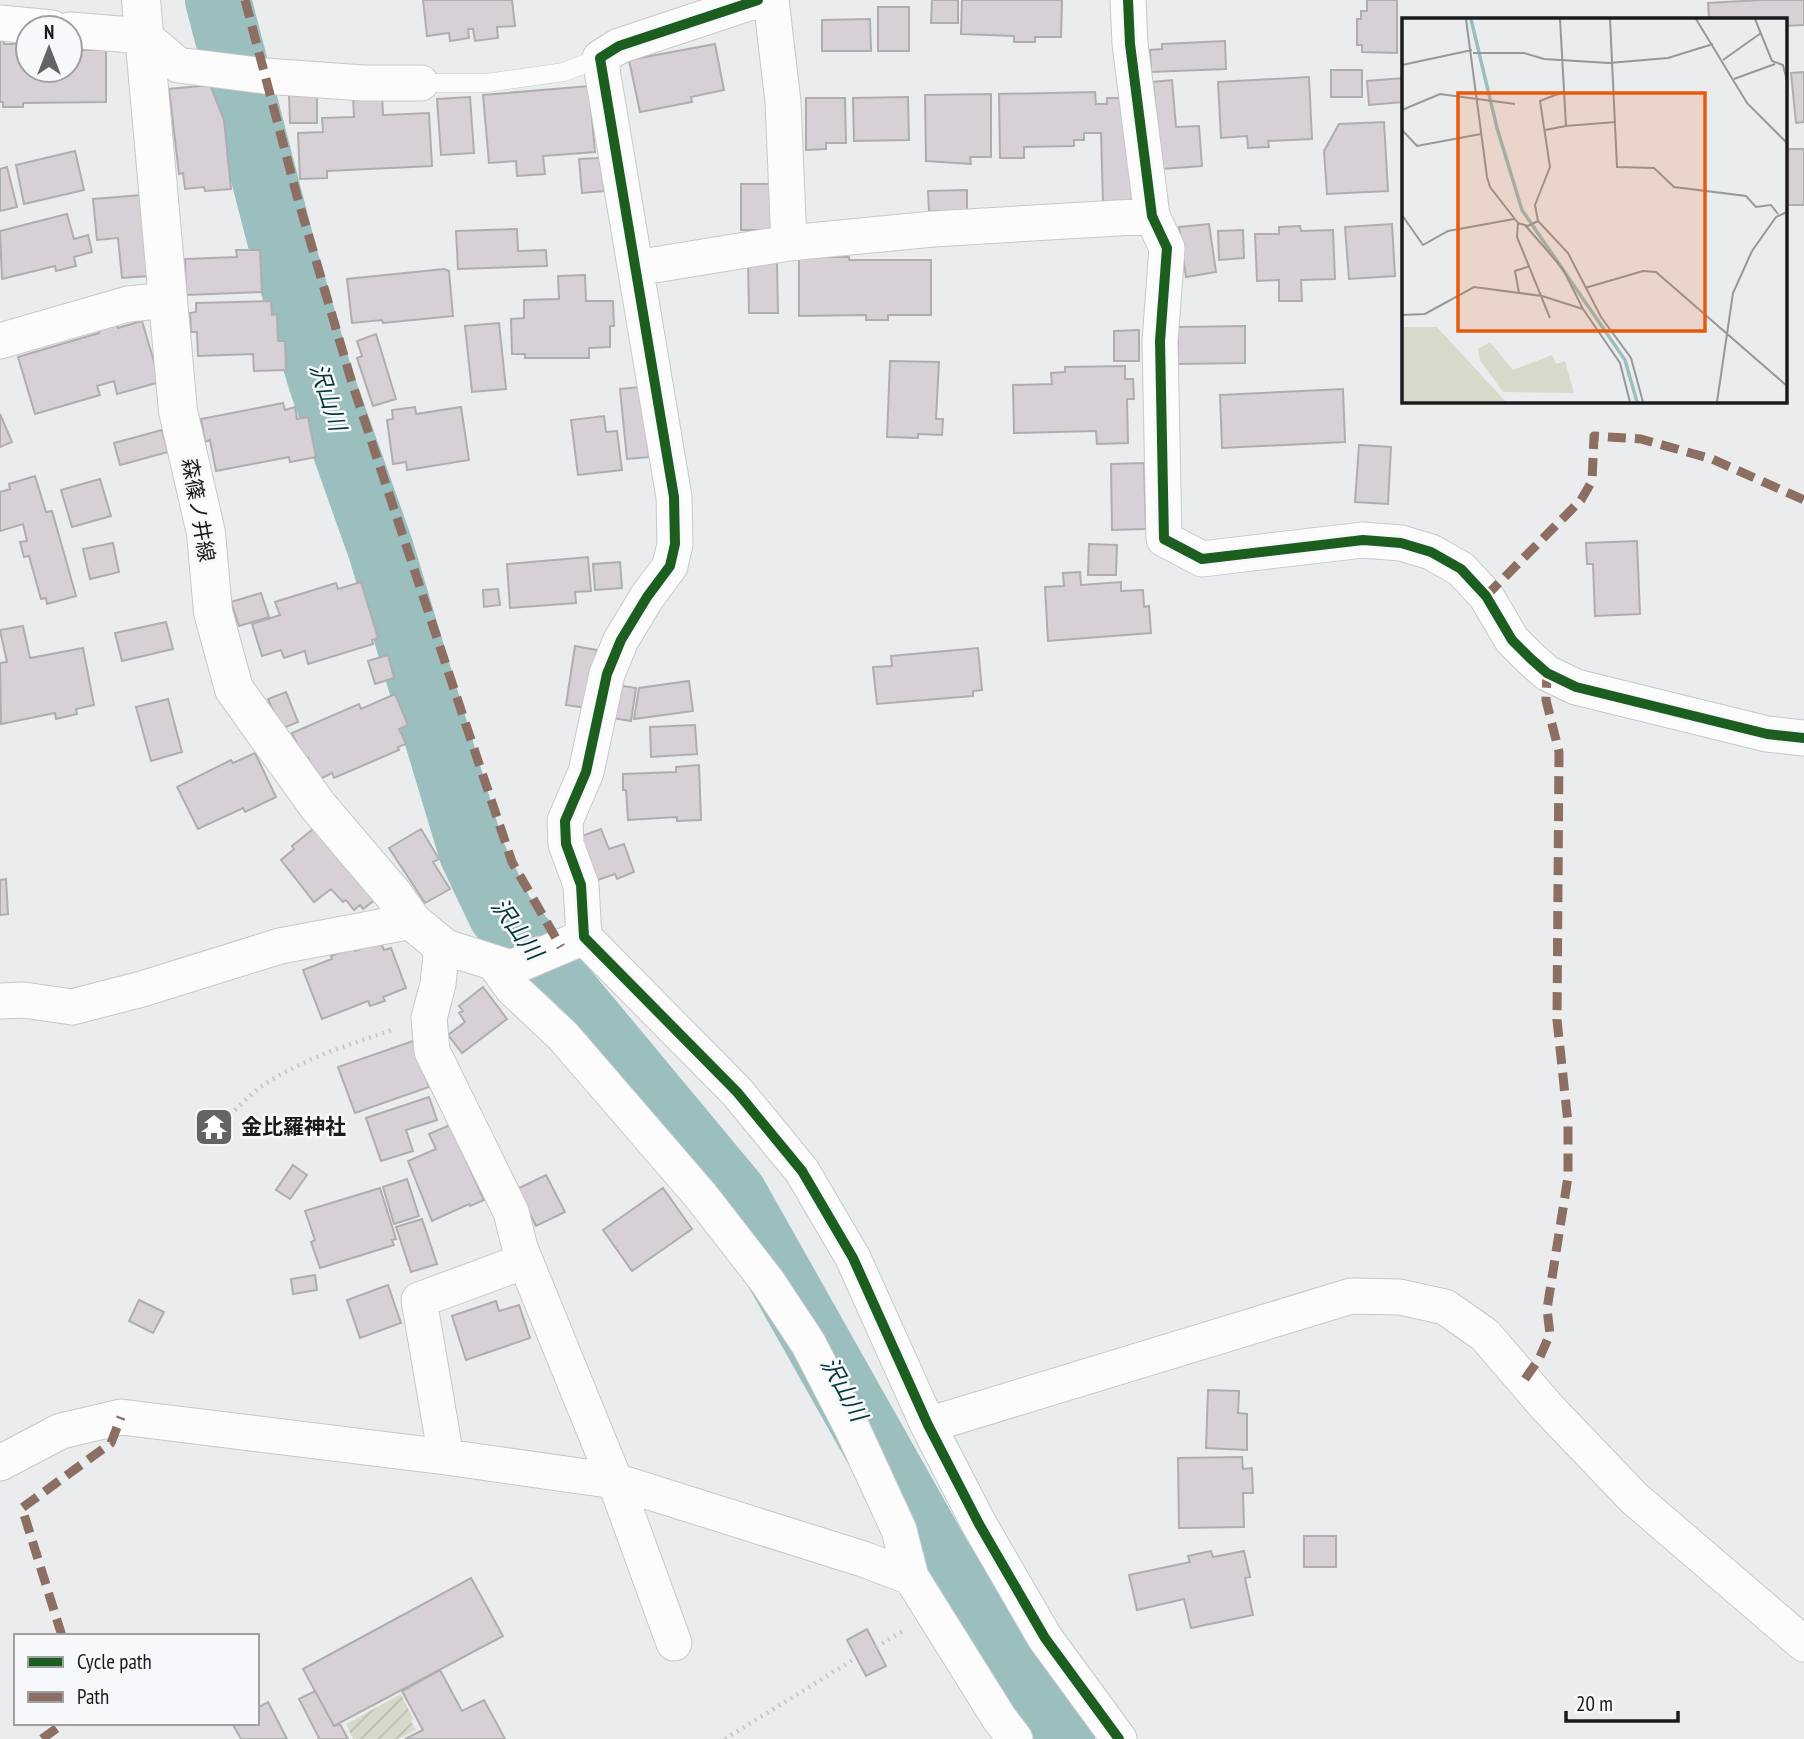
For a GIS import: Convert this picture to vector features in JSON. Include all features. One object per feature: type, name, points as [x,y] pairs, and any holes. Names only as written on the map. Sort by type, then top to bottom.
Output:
[{"type":"main road","name":"森篠ノ井線","points":[[142,18],[178,411],[206,533],[213,612],[234,689],[318,806],[393,894],[412,921],[442,946]]},
{"type":"street","points":[[569,943],[581,885],[566,844],[565,821],[586,772],[607,674],[621,640],[670,566],[675,544],[674,497],[600,58],[619,46],[758,0]]},
{"type":"street","points":[[771,0],[783,102],[789,243]]},
{"type":"street","points":[[1128,0],[1130,44],[1152,216],[1167,248],[1160,341],[1164,539],[1202,559],[1363,540],[1401,543],[1431,552],[1461,569],[1486,596],[1512,640],[1547,673],[1576,687],[1767,734],[1804,738]]},
{"type":"street","points":[[84,28],[142,18],[178,65],[363,83],[421,83]]},
{"type":"street","points":[[636,268],[789,243],[933,229],[1152,216]]},
{"type":"street","points":[[0,341],[128,304],[169,300]]},
{"type":"street","points":[[0,1001],[24,1000],[72,1007],[142,989],[280,946],[412,921]]},
{"type":"street","points":[[569,943],[503,966],[442,946],[438,984],[429,1018],[432,1051],[511,1212],[526,1261],[615,1481],[674,1643]]},
{"type":"street","points":[[569,943],[737,1092],[802,1171],[853,1258],[928,1425],[979,1524],[1045,1638],[1119,1739]]},
{"type":"street","points":[[503,966],[512,988],[563,1036],[693,1186],[767,1281],[808,1343],[852,1428],[899,1530],[911,1577],[999,1718],[1015,1739]]},
{"type":"street","points":[[446,1457],[419,1300],[526,1261]]},
{"type":"street","points":[[928,1425],[1351,1296],[1401,1297],[1445,1307],[1485,1335],[1546,1406],[1634,1498],[1804,1644]]},
{"type":"street","points":[[0,1463],[61,1431],[121,1417],[446,1457],[615,1481],[863,1559],[911,1577]]},
{"type":"lane","points":[[421,83],[487,83],[564,72],[600,58]]},
{"type":"path","points":[[230,1115],[260,1087],[317,1055],[429,1018]]},
{"type":"path","points":[[725,1739],[856,1658]]},
{"type":"shaded area","points":[[401,1694],[416,1730],[398,1739],[353,1739],[346,1724]]},
{"type":"building","points":[[423,0],[512,0],[515,26],[497,27],[498,38],[475,41],[473,29],[468,29],[469,38],[450,41],[449,33],[427,36]]},
{"type":"building","points":[[932,0],[958,0],[958,23],[931,23]]},
{"type":"building","points":[[962,0],[1062,0],[1061,37],[1035,37],[1035,42],[1014,42],[1014,36],[961,34]]},
{"type":"building","points":[[1367,0],[1397,0],[1397,53],[1362,52],[1362,45],[1357,45],[1357,19],[1361,19],[1361,11],[1367,11]]},
{"type":"building","points":[[1804,0],[1804,25],[1786,26],[1786,18],[1709,18],[1708,3]]},
{"type":"building","points":[[878,7],[909,7],[909,51],[878,51]]},
{"type":"building","points":[[870,19],[871,51],[822,51],[822,20]]},
{"type":"building","points":[[0,41],[14,44],[14,84],[84,84],[84,50],[106,50],[106,102],[23,103],[23,107],[3,107],[3,102],[0,102]]},
{"type":"building","points":[[1225,41],[1226,69],[1151,72],[1150,50],[1162,49],[1162,44]]},
{"type":"building","points":[[715,44],[724,90],[691,97],[692,102],[640,112],[629,60]]},
{"type":"building","points":[[1331,70],[1362,70],[1362,97],[1331,97]]},
{"type":"building","points":[[1804,72],[1804,122],[1796,123],[1791,73]]},
{"type":"building","points":[[1309,77],[1312,139],[1268,141],[1269,147],[1248,148],[1247,136],[1221,138],[1218,82]]},
{"type":"building","points":[[1402,78],[1402,102],[1369,105],[1367,81]]},
{"type":"building","points":[[1172,80],[1176,127],[1199,126],[1202,166],[1162,169],[1153,82]]},
{"type":"building","points":[[210,85],[224,120],[231,189],[185,189],[183,173],[179,174],[169,89]]},
{"type":"building","points":[[589,86],[595,152],[543,156],[545,174],[517,176],[516,161],[489,163],[483,95]]},
{"type":"building","points":[[1095,92],[1096,104],[1107,104],[1107,98],[1123,98],[1130,109],[1132,204],[1103,204],[1101,133],[1084,133],[1084,140],[1074,140],[1074,146],[1024,147],[1024,158],[1000,158],[999,94]]},
{"type":"building","points":[[382,93],[383,115],[429,113],[432,166],[327,171],[327,178],[300,179],[298,133],[323,132],[322,118],[354,117],[353,95]]},
{"type":"building","points":[[289,94],[317,94],[317,123],[290,123]]},
{"type":"building","points":[[991,94],[991,157],[970,157],[971,164],[926,161],[925,95]]},
{"type":"building","points":[[470,97],[474,153],[441,155],[437,99]]},
{"type":"building","points":[[908,97],[909,140],[854,141],[853,98]]},
{"type":"building","points":[[806,98],[845,98],[846,143],[826,143],[826,149],[806,150]]},
{"type":"building","points":[[1384,122],[1388,191],[1327,194],[1324,151],[1339,124]]},
{"type":"building","points":[[1786,149],[1804,149],[1804,205],[1786,205]]},
{"type":"building","points":[[75,151],[84,190],[24,204],[16,165]]},
{"type":"building","points":[[601,158],[604,191],[582,193],[579,159]]},
{"type":"building","points":[[7,167],[17,207],[0,211],[0,169]]},
{"type":"building","points":[[741,184],[777,184],[777,230],[741,230]]},
{"type":"building","points":[[967,190],[967,211],[929,211],[928,191]]},
{"type":"building","points":[[141,195],[149,276],[122,278],[118,238],[97,240],[93,199]]},
{"type":"building","points":[[67,214],[74,239],[88,235],[92,252],[74,257],[76,266],[56,271],[55,266],[2,279],[0,231]]},
{"type":"building","points":[[1209,224],[1216,272],[1186,277],[1179,227]]},
{"type":"building","points":[[1392,224],[1395,276],[1349,279],[1345,227]]},
{"type":"building","points":[[1300,226],[1301,231],[1333,230],[1335,279],[1301,280],[1302,301],[1279,301],[1279,280],[1257,281],[1255,234],[1279,234],[1279,227]]},
{"type":"building","points":[[517,229],[518,251],[546,250],[547,266],[458,269],[456,231]]},
{"type":"building","points":[[1243,230],[1244,258],[1219,260],[1218,231]]},
{"type":"building","points":[[236,250],[260,250],[262,292],[186,295],[185,259],[237,257]]},
{"type":"building","points":[[799,257],[931,260],[931,315],[888,315],[888,320],[866,320],[866,315],[799,316]]},
{"type":"building","points":[[777,262],[778,313],[749,313],[748,263]]},
{"type":"building","points":[[444,269],[449,271],[453,316],[383,323],[382,320],[352,323],[347,279]]},
{"type":"building","points":[[585,275],[586,301],[613,301],[614,326],[610,326],[610,347],[589,348],[589,358],[525,358],[525,354],[512,354],[511,319],[524,318],[524,300],[559,299],[558,276]]},
{"type":"building","points":[[271,301],[272,315],[277,314],[278,341],[285,341],[286,370],[254,371],[253,354],[198,356],[197,332],[191,332],[190,313],[196,312],[196,303]]},
{"type":"building","points":[[142,321],[160,382],[117,394],[114,381],[97,386],[100,395],[35,414],[18,357],[99,333],[98,328],[116,323],[118,328]]},
{"type":"building","points":[[499,323],[506,389],[472,392],[465,326]]},
{"type":"building","points":[[1245,326],[1245,363],[1178,364],[1178,327]]},
{"type":"building","points":[[1139,330],[1139,361],[1114,361],[1114,331]]},
{"type":"building","points":[[376,334],[396,399],[373,406],[357,358],[362,356],[357,341]]},
{"type":"building","points":[[890,361],[939,362],[936,419],[943,419],[942,435],[918,434],[918,438],[887,437]]},
{"type":"building","points":[[1125,366],[1125,379],[1133,379],[1134,399],[1127,399],[1128,443],[1097,444],[1096,431],[1014,433],[1013,385],[1052,384],[1051,373],[1065,372],[1065,367]]},
{"type":"building","points":[[641,387],[649,457],[627,459],[620,389]]},
{"type":"building","points":[[1343,389],[1345,442],[1222,448],[1220,395]]},
{"type":"building","points":[[283,403],[285,410],[295,407],[297,419],[308,417],[316,457],[290,462],[289,457],[216,471],[210,440],[205,442],[201,419]]},
{"type":"building","points":[[415,407],[416,414],[461,407],[469,460],[407,470],[406,462],[393,464],[387,420],[393,419],[392,410]]},
{"type":"building","points":[[0,414],[12,442],[0,447]]},
{"type":"building","points":[[604,416],[606,432],[617,431],[622,470],[578,475],[571,420]]},
{"type":"building","points":[[162,430],[168,452],[120,465],[114,443]]},
{"type":"building","points":[[1359,445],[1391,447],[1388,504],[1355,502]]},
{"type":"building","points":[[1144,463],[1146,529],[1112,530],[1111,464]]},
{"type":"building","points":[[35,476],[46,512],[52,511],[76,596],[47,604],[46,598],[41,599],[29,556],[24,557],[20,542],[27,541],[23,524],[0,531],[0,492],[10,489],[9,484]]},
{"type":"building","points":[[100,479],[111,516],[72,527],[61,490]]},
{"type":"building","points":[[1637,541],[1640,614],[1595,616],[1593,564],[1587,564],[1586,543]]},
{"type":"building","points":[[113,543],[119,572],[90,579],[83,549]]},
{"type":"building","points":[[1089,544],[1117,545],[1116,575],[1088,575]]},
{"type":"building","points":[[588,557],[591,591],[575,592],[576,603],[510,608],[507,564]]},
{"type":"building","points":[[620,562],[622,588],[595,590],[593,564]]},
{"type":"building","points":[[1080,572],[1081,585],[1121,582],[1121,591],[1143,590],[1144,607],[1149,606],[1151,633],[1048,641],[1045,587],[1064,586],[1063,573]]},
{"type":"building","points":[[361,582],[378,638],[372,640],[373,644],[308,664],[305,651],[284,658],[281,650],[262,656],[252,624],[280,615],[275,602],[336,583],[338,589]]},
{"type":"building","points":[[498,589],[500,605],[484,607],[483,590]]},
{"type":"building","points":[[261,593],[269,617],[239,626],[231,602]]},
{"type":"building","points":[[166,622],[173,649],[122,661],[115,633]]},
{"type":"building","points":[[23,626],[30,658],[83,648],[94,705],[76,709],[77,714],[56,719],[55,713],[1,724],[0,663],[7,662],[0,630]]},
{"type":"building","points":[[575,646],[597,650],[586,708],[566,705]]},
{"type":"building","points":[[978,648],[982,690],[973,691],[973,696],[877,704],[873,667],[892,666],[891,656]]},
{"type":"building","points":[[388,655],[394,678],[375,684],[368,661]]},
{"type":"building","points":[[689,681],[693,711],[634,719],[639,688]]},
{"type":"building","points":[[617,685],[636,688],[631,721],[612,718]]},
{"type":"building","points":[[286,692],[298,722],[281,729],[268,699]]},
{"type":"building","points":[[395,694],[408,725],[399,729],[406,744],[398,747],[399,750],[334,778],[332,773],[318,780],[308,758],[304,760],[292,733],[359,704],[361,709]]},
{"type":"building","points":[[168,699],[182,752],[151,761],[136,707]]},
{"type":"building","points":[[695,725],[697,754],[651,757],[650,727]]},
{"type":"building","points":[[255,753],[276,797],[245,812],[243,808],[198,829],[177,787],[231,760],[233,763]]},
{"type":"building","points":[[699,765],[701,820],[677,821],[677,817],[628,820],[623,774],[676,772],[676,767]]},
{"type":"building","points":[[317,826],[376,899],[363,909],[360,905],[354,910],[331,889],[314,902],[281,860],[294,849],[292,846]]},
{"type":"building","points":[[421,829],[439,859],[433,862],[450,889],[425,903],[389,848]]},
{"type":"building","points":[[601,829],[609,849],[624,844],[634,872],[617,879],[615,874],[595,881],[579,837]]},
{"type":"building","points":[[6,879],[8,914],[0,915],[0,880]]},
{"type":"building","points":[[380,941],[384,950],[391,948],[406,988],[383,997],[385,1001],[370,1006],[368,1001],[322,1019],[303,970],[332,959],[331,956],[353,948],[355,951]]},
{"type":"building","points":[[483,987],[507,1019],[462,1053],[448,1035],[465,1022],[459,1013],[463,1011],[459,1006]]},
{"type":"building","points":[[413,1041],[429,1087],[355,1113],[338,1067]]},
{"type":"building","points":[[429,1097],[437,1120],[406,1130],[413,1151],[381,1161],[366,1118]]},
{"type":"building","name":"金比羅神社","points":[[216,1112],[228,1128],[211,1141],[199,1125]]},
{"type":"building","points":[[450,1125],[484,1200],[432,1221],[408,1161],[436,1149],[429,1134]]},
{"type":"building","points":[[293,1165],[307,1175],[290,1199],[276,1190]]},
{"type":"building","points":[[546,1175],[565,1212],[536,1226],[517,1189]]},
{"type":"building","points":[[407,1179],[419,1216],[394,1224],[383,1187]]},
{"type":"building","points":[[380,1188],[396,1239],[392,1240],[394,1245],[320,1268],[311,1242],[315,1240],[305,1211]]},
{"type":"building","points":[[663,1188],[692,1229],[632,1271],[603,1230]]},
{"type":"building","points":[[422,1219],[437,1264],[411,1272],[396,1227]]},
{"type":"building","points":[[315,1275],[317,1290],[293,1294],[291,1279]]},
{"type":"building","points":[[388,1285],[401,1323],[360,1338],[347,1300]]},
{"type":"building","points":[[139,1300],[164,1312],[153,1333],[129,1321]]},
{"type":"building","points":[[496,1301],[499,1311],[519,1305],[530,1338],[466,1360],[452,1316]]},
{"type":"building","points":[[1208,1390],[1239,1391],[1238,1413],[1247,1414],[1247,1450],[1206,1448]]},
{"type":"building","points":[[1242,1457],[1243,1469],[1252,1468],[1253,1493],[1243,1493],[1244,1527],[1179,1528],[1178,1458]]},
{"type":"building","points":[[1304,1536],[1336,1536],[1336,1567],[1304,1567]]},
{"type":"building","points":[[1211,1551],[1213,1557],[1244,1551],[1250,1577],[1245,1578],[1253,1615],[1191,1628],[1184,1599],[1137,1610],[1129,1575],[1190,1562],[1188,1556]]},
{"type":"building","points":[[471,1578],[503,1636],[334,1726],[303,1669]]},
{"type":"building","points":[[867,1629],[886,1666],[866,1676],[847,1640]]},
{"type":"building","points":[[440,1670],[462,1711],[484,1700],[505,1739],[405,1739],[423,1730],[402,1691]]},
{"type":"building","points":[[315,1691],[334,1726],[340,1724],[348,1739],[318,1739],[299,1699]]},
{"type":"building","points":[[268,1702],[287,1739],[241,1739],[233,1725],[259,1725],[259,1707]]},
{"type":"waterway","name":"沢山川","points":[[218,0],[285,258],[321,381],[381,550],[472,853],[501,914],[734,1194],[938,1556],[1010,1668],[1062,1739]]},
{"type":"marked path","points":[[245,0],[297,196],[352,383],[466,725],[512,862],[561,947]]},
{"type":"marked path","points":[[1486,596],[1581,500],[1592,481],[1594,436],[1641,439],[1712,459],[1804,500]]},
{"type":"marked path","points":[[1525,1379],[1539,1359],[1550,1334],[1547,1309],[1568,1177],[1568,1123],[1557,1020],[1559,752],[1546,700],[1547,673]]},
{"type":"marked path","points":[[61,1634],[22,1508],[111,1443],[121,1417]]},
{"type":"marked path","points":[[42,1739],[61,1725]]},
{"type":"cycle path","points":[[758,0],[619,46],[600,58],[674,497],[675,544],[670,566],[621,640],[607,674],[586,772],[565,821],[566,844],[581,885],[584,937],[737,1092],[802,1171],[853,1258],[928,1425],[979,1524],[1045,1638],[1119,1739]]},
{"type":"cycle path","points":[[1128,0],[1130,44],[1152,216],[1167,248],[1160,341],[1164,539],[1202,559],[1363,540],[1401,543],[1431,552],[1461,569],[1486,596],[1512,640],[1547,673],[1576,687],[1767,734],[1804,738]]},
{"type":"place","name":"金比羅神社","points":[[214,1127]]}]
